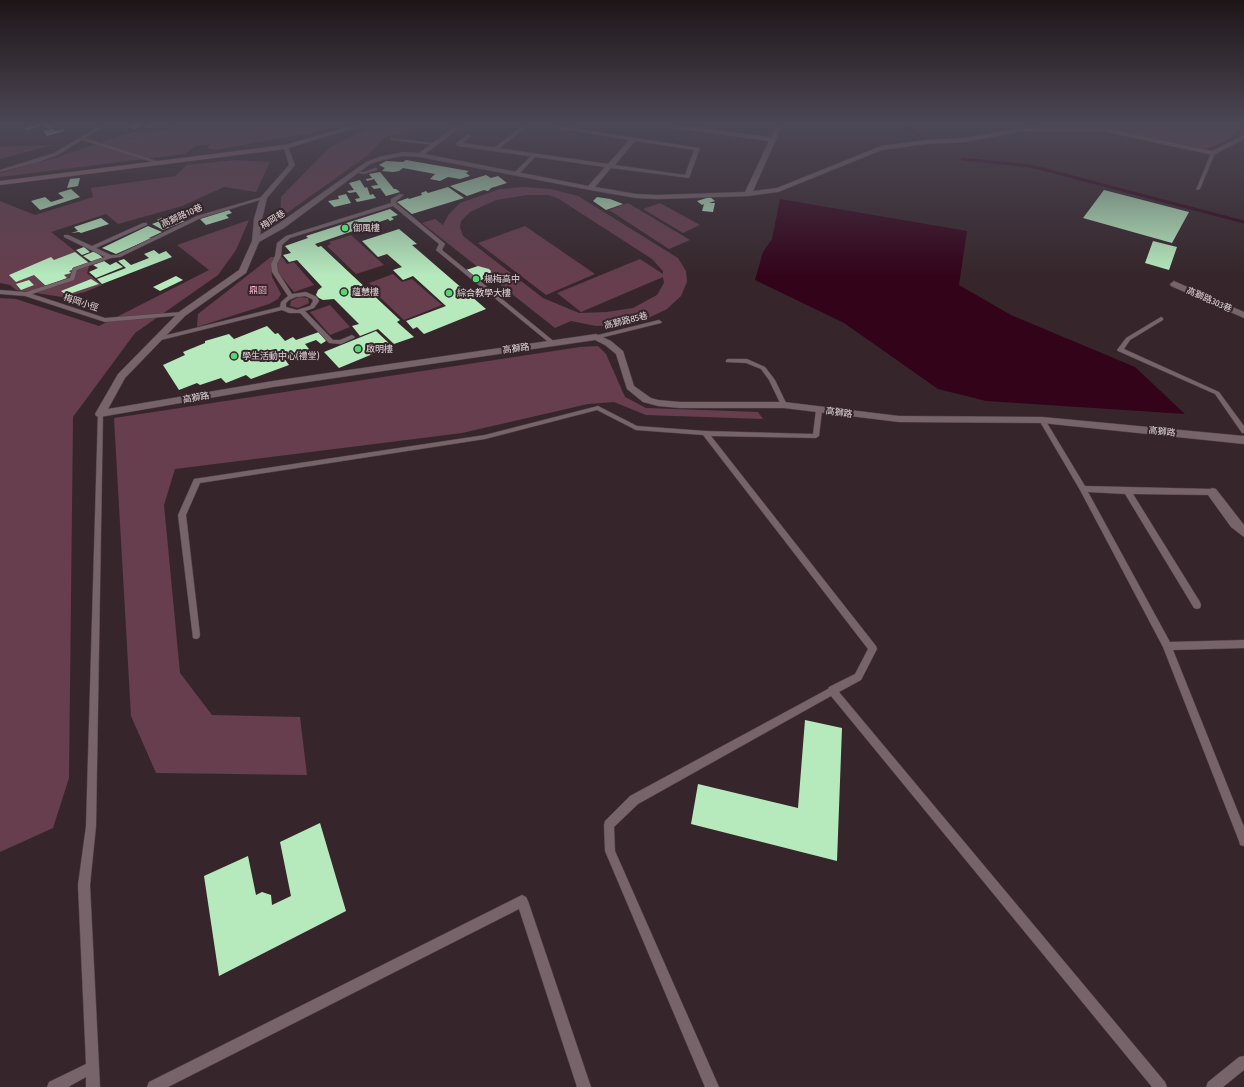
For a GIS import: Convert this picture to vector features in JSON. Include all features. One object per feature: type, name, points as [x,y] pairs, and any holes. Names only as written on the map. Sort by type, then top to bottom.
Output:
[{"type":"street","points":[[0,183],[67,175]]},
{"type":"street","points":[[100,414],[121,376],[182,314],[243,271],[256,241],[258,219],[264,198],[284,175]]},
{"type":"street","name":"梅岡巷","points":[[256,241],[281,226],[352,175]]},
{"type":"street","name":"梅岡巷","points":[[520,175],[636,196],[658,197],[748,194],[778,190],[815,175]]},
{"type":"street","points":[[590,188],[601,175]]},
{"type":"street","points":[[671,175],[687,177],[688,175]]},
{"type":"street","points":[[748,194],[756,175]]},
{"type":"street","name":"高獅路303巷","points":[[1174,284],[1244,316]]},
{"type":"street","name":"高獅路","points":[[100,414],[273,384],[596,337],[608,343],[620,354],[630,387],[647,400],[658,403],[680,405],[784,405],[899,419],[1042,420],[1244,440]]},
{"type":"street","points":[[1212,492],[1235,524],[1244,532]]},
{"type":"lane","points":[[1198,189],[1204,175]]},
{"type":"lane","points":[[394,204],[393,200],[402,195]]},
{"type":"lane","name":"高獅路10巷","points":[[26,294],[72,279],[75,269],[130,251],[199,217],[264,198]]},
{"type":"lane","points":[[290,297],[275,272],[274,264],[278,256],[279,244],[288,237],[394,204]]},
{"type":"lane","points":[[394,204],[442,244],[439,250],[554,344]]},
{"type":"lane","points":[[93,248],[145,224]]},
{"type":"lane","points":[[66,236],[77,243],[93,248],[110,257]]},
{"type":"lane","name":"梅岡小徑","points":[[0,292],[26,294],[105,320],[182,314]]},
{"type":"lane","points":[[157,339],[283,308],[293,312],[302,311],[312,307],[316,301],[315,298],[306,294],[290,297],[284,301],[283,308]]},
{"type":"lane","points":[[302,311],[331,342],[341,342],[352,337]]},
{"type":"lane","points":[[1161,319],[1128,339],[1120,350],[1217,393],[1244,431]]},
{"type":"lane","name":"高獅路85巷","points":[[596,337],[659,322]]},
{"type":"lane","points":[[728,361],[747,361],[763,368],[772,380],[784,405]]},
{"type":"lane","points":[[196,635],[182,515],[197,481],[485,437],[598,408],[636,428],[705,433],[816,436],[819,410]]},
{"type":"lane","points":[[93,1087],[84,885],[91,826],[100,414]]},
{"type":"lane","points":[[1042,420],[1083,489],[1166,646],[1244,841]]},
{"type":"lane","points":[[705,433],[872,649],[858,677],[634,800],[609,825],[610,851],[712,1087]]},
{"type":"lane","points":[[1083,489],[1212,492]]},
{"type":"lane","points":[[1128,491],[1198,605]]},
{"type":"lane","points":[[1166,646],[1244,644]]},
{"type":"lane","points":[[832,690],[1160,1087]]},
{"type":"lane","points":[[154,1087],[522,901],[584,1087]]},
{"type":"lane","points":[[1213,1087],[1244,1062]]},
{"type":"lane","points":[[54,1087],[91,1068]]},
{"type":"green space","points":[[0,175],[18,175],[0,177]]},
{"type":"green space","points":[[176,175],[264,175],[256,192],[224,187],[182,206],[118,224],[106,214],[51,232],[90,263],[87,273],[102,285],[85,292],[62,297],[16,290],[10,285],[0,283],[0,201],[35,215],[93,197],[91,188]]},
{"type":"green space","points":[[303,175],[340,175],[280,218],[281,197]]},
{"type":"green space","points":[[523,187],[551,189],[578,196],[678,258],[686,271],[687,282],[681,296],[667,309],[644,320],[620,325],[596,326],[571,321],[555,328],[422,223],[435,219],[443,225],[449,214],[460,203],[500,189]],"holes":[[[527,195],[549,195],[559,199],[652,259],[663,271],[663,274],[640,259],[557,293],[581,312],[663,277],[664,283],[657,295],[633,308],[607,312],[579,313],[543,298],[463,236],[460,227],[461,221],[470,212],[496,200]]]},
{"type":"green space","points":[[628,203],[690,240],[669,249],[609,210]]},
{"type":"green space","points":[[660,203],[700,225],[683,233],[643,209]]},
{"type":"green space","points":[[249,220],[236,250],[218,275],[135,333],[73,417],[69,778],[53,828],[0,852],[0,298],[16,299],[99,326],[209,270],[177,245]]},
{"type":"green space","points":[[525,226],[595,274],[546,295],[478,243]]},
{"type":"green space","points":[[351,235],[384,265],[356,274],[327,246],[331,244],[329,242]]},
{"type":"green space","name":"鼎園","points":[[271,257],[275,257],[271,266],[272,277],[281,294],[278,299],[269,304],[197,327],[198,314]]},
{"type":"green space","points":[[279,257],[282,257],[287,264],[294,262],[314,285],[294,292],[276,270]]},
{"type":"green space","points":[[393,274],[402,282],[412,279],[442,305],[404,320],[370,288],[373,287],[369,283]]},
{"type":"green space","points":[[299,297],[308,298],[309,303],[298,308],[290,306],[291,301]]},
{"type":"green space","points":[[330,305],[350,327],[330,335],[310,312]]},
{"type":"green space","points":[[598,346],[606,354],[625,397],[646,408],[758,412],[763,419],[646,415],[614,402],[588,404],[462,433],[175,469],[164,505],[180,673],[212,715],[300,717],[307,775],[156,773],[131,716],[114,418],[580,347]]},
{"type":"shaded area","points":[[780,199],[967,231],[959,285],[1011,315],[1135,367],[1185,414],[986,401],[938,389],[844,323],[755,280],[763,252],[772,239]]},
{"type":"building","points":[[370,175],[382,175],[394,189],[400,192],[386,196],[380,188],[374,189],[371,186],[378,185],[374,179],[367,181],[366,179],[372,178]]},
{"type":"building","points":[[434,175],[468,175],[470,176],[460,179],[448,177],[440,181],[430,179]]},
{"type":"building","points":[[486,175],[491,178],[498,176],[507,183],[491,188],[488,191],[484,190],[467,196],[450,186]]},
{"type":"building","points":[[80,178],[78,186],[67,188],[70,179]]},
{"type":"building","points":[[360,180],[365,188],[367,187],[370,195],[373,194],[376,198],[357,202],[355,199],[360,198],[356,192],[349,193],[347,191],[354,190],[349,183]]},
{"type":"building","points":[[448,187],[464,198],[412,214],[397,202],[422,195],[421,193],[426,191],[428,193]]},
{"type":"building","points":[[71,189],[80,197],[40,210],[31,201],[45,197],[51,202],[64,198],[58,193]]},
{"type":"building","points":[[1104,190],[1189,212],[1172,243],[1083,218]]},
{"type":"building","points":[[346,194],[351,203],[334,207],[328,201],[339,199],[338,196]]},
{"type":"building","points":[[597,197],[610,199],[623,204],[606,210],[593,201]]},
{"type":"building","points":[[710,197],[715,201],[709,203],[715,203],[713,212],[702,211],[704,204],[702,205],[697,201]]},
{"type":"building","name":"蘊慧樓","points":[[390,209],[398,215],[391,217],[394,219],[390,221],[388,219],[315,244],[318,247],[321,246],[400,320],[397,322],[414,337],[394,344],[378,329],[360,336],[352,326],[359,324],[334,299],[323,300],[319,298],[316,295],[318,290],[322,287],[297,260],[289,262],[283,255],[291,253],[285,246],[308,238],[306,236]]},
{"type":"building","points":[[229,210],[232,213],[226,215],[229,218],[206,225],[200,219]]},
{"type":"building","points":[[176,214],[179,216],[177,217],[185,221],[163,230],[152,224],[160,221],[157,220],[163,217],[167,218]]},
{"type":"building","points":[[101,218],[109,224],[81,233],[71,233],[78,231],[74,227]]},
{"type":"building","points":[[148,226],[162,232],[116,254],[102,248]]},
{"type":"building","name":"綜合教學大樓","points":[[399,229],[417,244],[412,245],[486,309],[424,334],[417,327],[413,329],[406,321],[446,306],[413,276],[403,280],[393,270],[402,267],[387,254],[378,257],[362,241]]},
{"type":"building","points":[[1153,241],[1177,247],[1169,270],[1145,263]]},
{"type":"building","points":[[84,247],[90,252],[82,255],[76,250]]},
{"type":"building","points":[[154,250],[159,254],[166,251],[172,257],[102,284],[97,279],[126,268],[118,261],[124,259],[131,265],[149,258],[144,254]]},
{"type":"building","points":[[95,251],[103,258],[92,262],[83,256]]},
{"type":"building","points":[[75,252],[89,263],[69,271],[71,273],[64,275],[67,278],[46,286],[34,275],[16,282],[9,275],[51,257],[54,260]]},
{"type":"building","points":[[104,261],[110,265],[116,262],[123,267],[96,278],[89,272],[98,268],[93,265]]},
{"type":"building","points":[[478,266],[489,269],[491,271],[490,276],[479,281],[466,270]]},
{"type":"building","points":[[176,276],[183,280],[160,291],[153,287]]},
{"type":"building","points":[[91,279],[99,284],[66,295],[61,291]]},
{"type":"building","points":[[29,280],[34,285],[21,290],[16,284]]},
{"type":"building","name":"學生活動中心(禮堂)","points":[[267,326],[275,334],[278,333],[285,341],[293,337],[296,340],[319,332],[326,341],[321,344],[316,340],[305,344],[309,349],[284,358],[289,365],[251,379],[246,375],[226,383],[221,378],[200,385],[197,383],[179,390],[163,365],[185,355],[183,352],[205,343],[205,341],[229,334],[234,339]]},
{"type":"building","name":"啟明樓","points":[[376,331],[392,346],[339,368],[324,352]]},
{"type":"building","points":[[805,720],[842,728],[837,861],[691,824],[698,784],[798,808]]},
{"type":"building","points":[[320,823],[346,911],[219,976],[204,876],[248,856],[256,895],[262,892],[271,895],[272,905],[291,896],[280,842]]},
{"type":"waterway","points":[[1064,175],[1244,222]]},
{"type":"place","name":"御風樓","points":[[345,228]]},
{"type":"place","name":"楊梅高中","points":[[476,279]]},
{"type":"place","name":"蘊慧樓","points":[[344,292]]},
{"type":"place","name":"綜合教學大樓","points":[[449,293]]},
{"type":"place","name":"啟明樓","points":[[358,349]]},
{"type":"place","name":"學生活動中心(禮堂)","points":[[234,356]]}]
